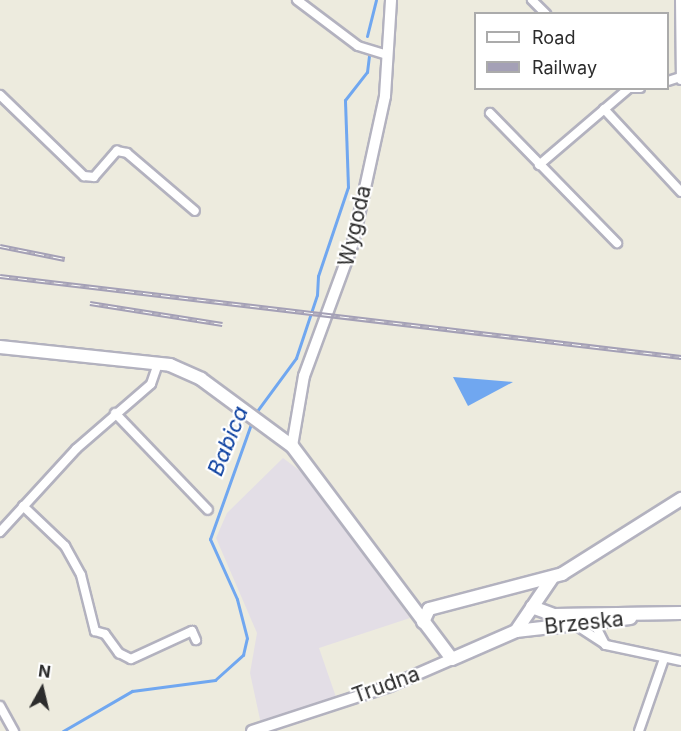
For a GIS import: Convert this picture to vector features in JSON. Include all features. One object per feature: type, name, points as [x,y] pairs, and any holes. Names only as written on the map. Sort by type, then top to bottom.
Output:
[{"type":"main road","points":[[0,347],[158,364],[195,375],[259,425],[292,446],[452,659]]},
{"type":"main road","points":[[429,609],[552,578],[681,499]]},
{"type":"main road","points":[[516,631],[552,578]]},
{"type":"main road","points":[[397,584],[429,609]]},
{"type":"main road","points":[[512,589],[532,607]]},
{"type":"main road","name":"Brzeska","points":[[532,607],[554,615],[681,613]]},
{"type":"main road","points":[[423,622],[429,609]]},
{"type":"main road","name":"Brzeska","points":[[516,631],[571,622],[589,615]]},
{"type":"main road","name":"Trudna","points":[[452,659],[516,631]]},
{"type":"street","points":[[297,0],[358,46],[388,55]]},
{"type":"street","name":"Wygoda","points":[[292,446],[304,376],[350,256],[385,96],[391,0]]},
{"type":"street","points":[[532,0],[544,12]]},
{"type":"street","points":[[680,0],[681,78]]},
{"type":"street","points":[[539,165],[627,90]]},
{"type":"street","points":[[0,95],[84,176],[94,177],[117,151],[127,153],[195,211]]},
{"type":"street","points":[[604,109],[681,192]]},
{"type":"street","points":[[490,113],[616,243]]},
{"type":"street","points":[[0,532],[115,413],[152,384],[158,364]]},
{"type":"street","points":[[115,413],[208,510]]},
{"type":"street","points":[[23,506],[65,546],[81,575],[95,631],[105,634],[119,653],[131,659],[192,631],[196,640]]},
{"type":"street","points":[[589,615],[606,645]]},
{"type":"street","points":[[571,622],[606,645],[681,662]]},
{"type":"street","name":"Trudna","points":[[252,731],[390,686],[452,659]]},
{"type":"street","points":[[639,731],[664,659]]},
{"type":"street","points":[[0,706],[14,731]]},
{"type":"shaded area","points":[[283,458],[303,473],[410,618],[319,648],[337,700],[261,724],[250,673],[257,633],[216,538],[227,513]]},
{"type":"water","points":[[453,377],[513,382],[468,406]]},
{"type":"waterway","name":"Babica","points":[[367,36],[376,0]]},
{"type":"waterway","name":"Babica","points":[[254,415],[296,358],[317,295],[318,276],[348,187],[345,100],[367,72],[369,56]]},
{"type":"waterway","name":"Babica","points":[[63,731],[132,691],[215,680],[243,655],[247,638],[237,599],[210,539],[252,421]]},
{"type":"railway","points":[[0,246],[65,259]]},
{"type":"railway","points":[[0,276],[681,357]]},
{"type":"railway","points":[[90,303],[222,324]]}]
